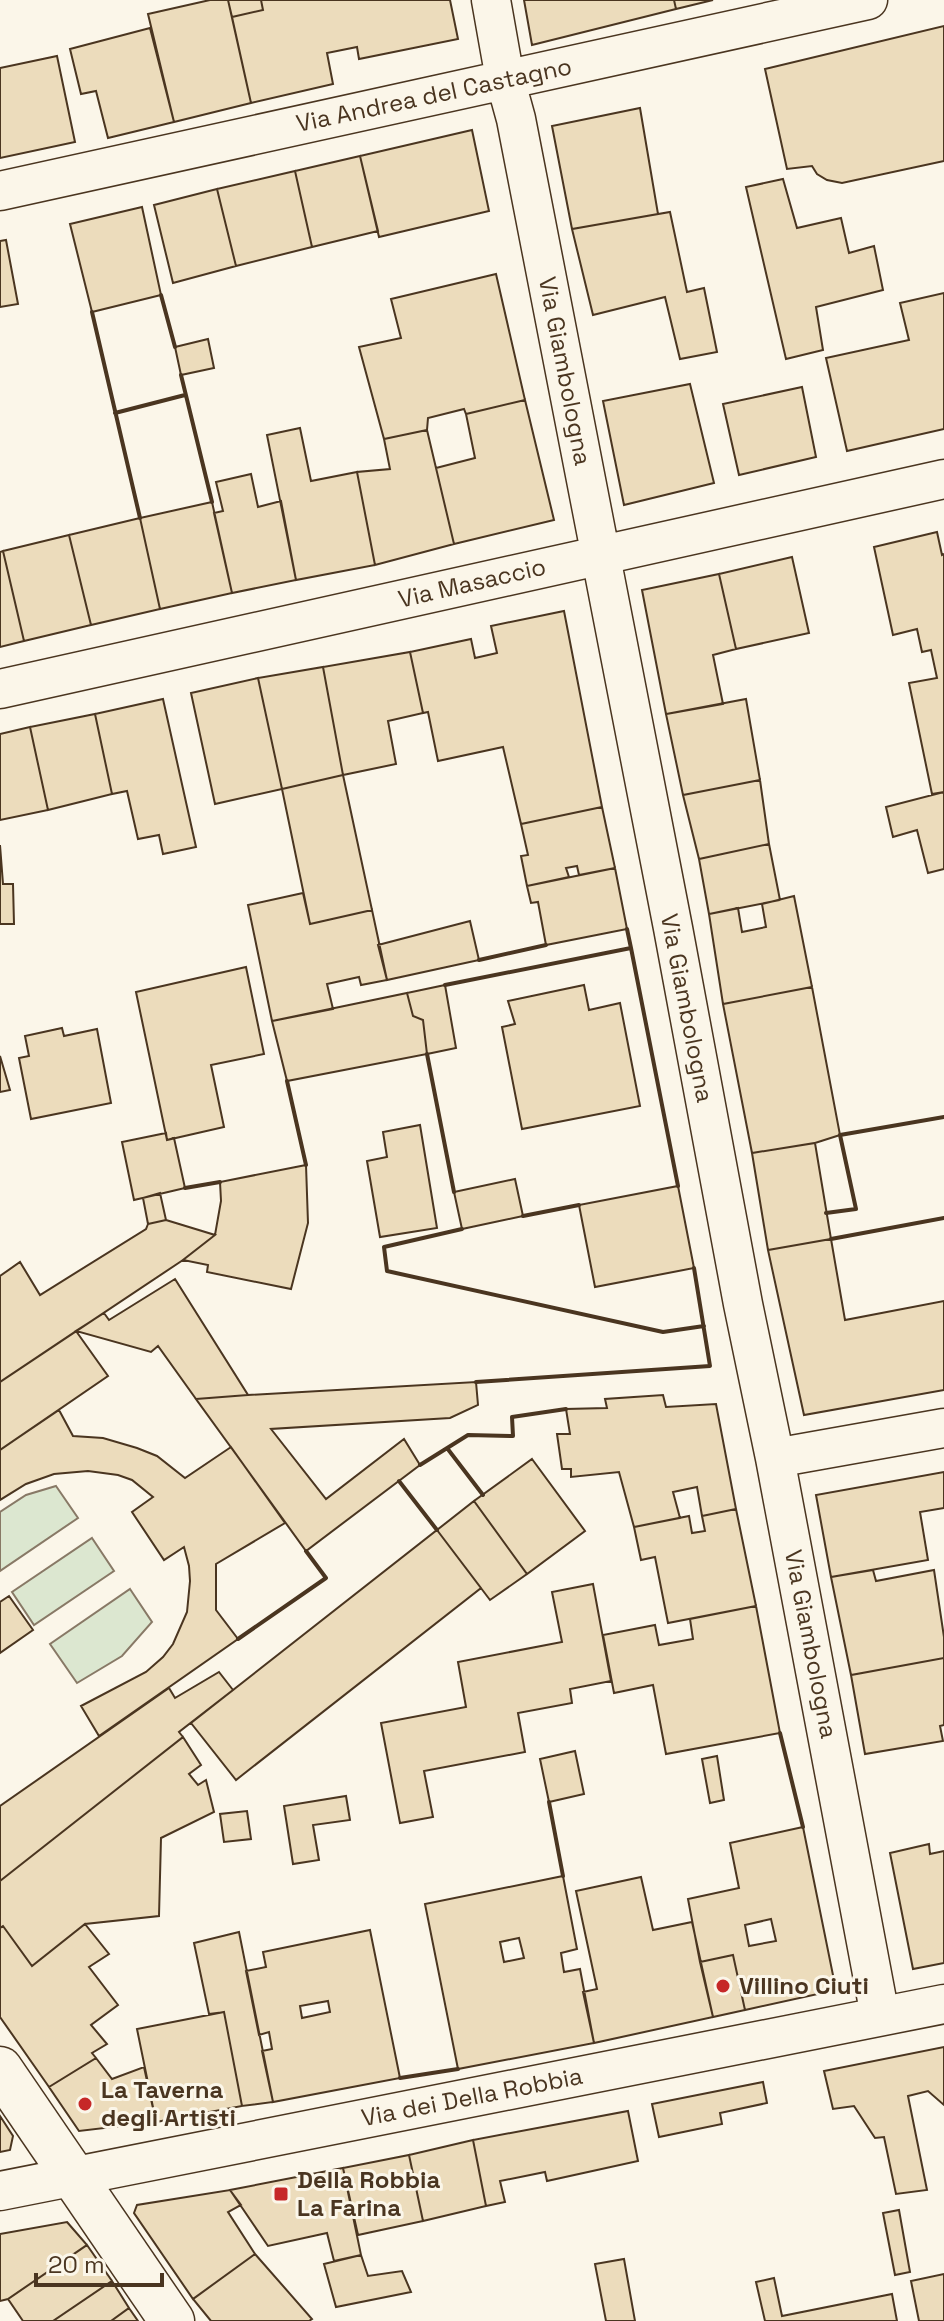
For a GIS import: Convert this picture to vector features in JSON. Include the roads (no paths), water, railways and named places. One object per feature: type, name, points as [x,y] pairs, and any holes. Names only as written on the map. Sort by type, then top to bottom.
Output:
[{"type":"street","name":"Via Giambologna","points":[[491,0],[673,928],[880,2016]]},
{"type":"street","name":"Via Andrea del Castagno","points":[[0,191],[868,0]]},
{"type":"street","name":"Via Masaccio","points":[[0,689],[944,479]]},
{"type":"street","points":[[775,1458],[944,1428]]},
{"type":"street","name":"Via dei Della Robbia","points":[[0,2191],[944,2004]]},
{"type":"street","points":[[0,2069],[172,2321]]},
{"type":"place","name":"Villino Ciuti","points":[[723,1986]]},
{"type":"place","name":"La Taverna degli Artisti","points":[[85,2104]]},
{"type":"place","name":"Della Robbia La Farina","points":[[281,2194]]}]
